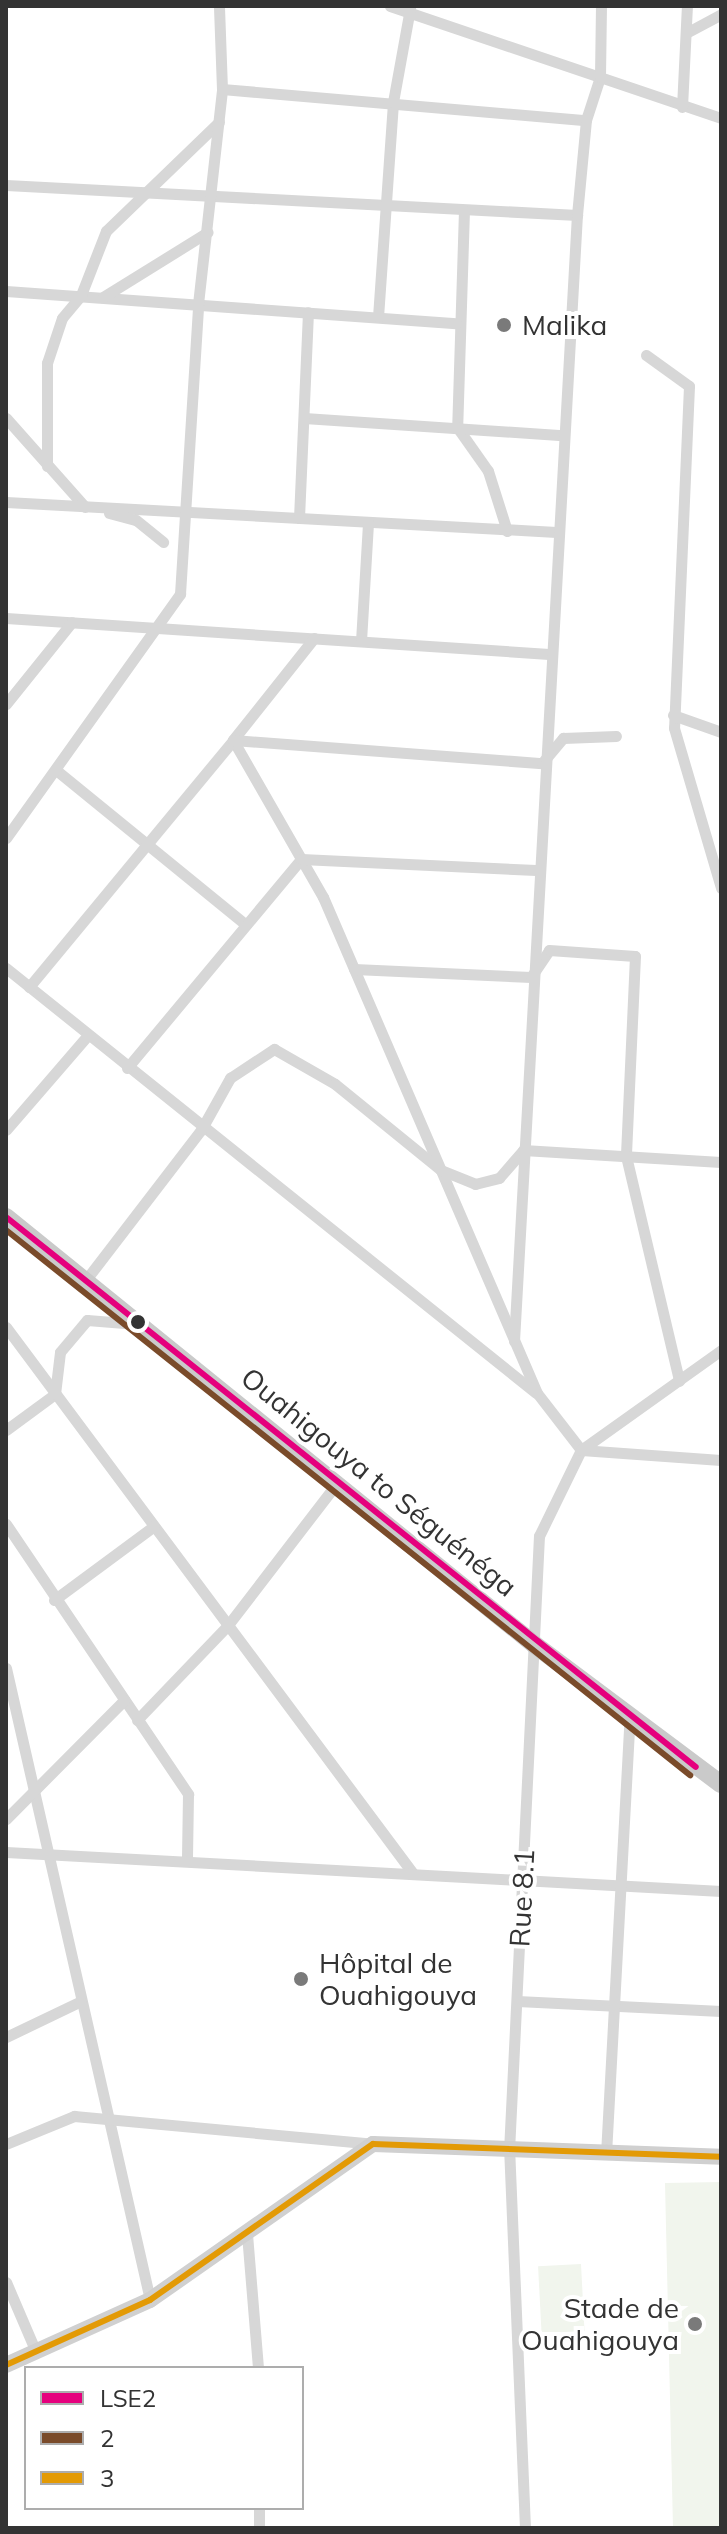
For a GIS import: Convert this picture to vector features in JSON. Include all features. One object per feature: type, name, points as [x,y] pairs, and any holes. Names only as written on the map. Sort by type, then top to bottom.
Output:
[{"type":"main road","name":"Ouahigouya to Séguénéga","points":[[6,1217],[535,1645],[721,1784]]},
{"type":"main road","points":[[6,2365],[150,2300],[373,2144],[721,2157]]},
{"type":"street","points":[[6,838],[162,628],[180,594],[198,304],[213,196],[222,89],[219,6]]},
{"type":"street","points":[[390,6],[410,9],[682,107],[721,118]]},
{"type":"street","points":[[514,1341],[536,870],[562,435],[586,120],[600,77],[601,6]]},
{"type":"street","points":[[682,107],[687,6]]},
{"type":"street","points":[[378,317],[393,102],[410,9]]},
{"type":"street","points":[[686,33],[721,14]]},
{"type":"street","points":[[222,89],[586,120]]},
{"type":"street","points":[[47,466],[47,363],[62,318],[81,295],[106,231],[141,192],[219,122]]},
{"type":"street","points":[[6,185],[577,215]]},
{"type":"street","points":[[464,210],[456,323],[457,427],[488,471],[507,531]]},
{"type":"street","points":[[103,297],[208,232]]},
{"type":"street","points":[[6,291],[456,323]]},
{"type":"street","points":[[299,518],[308,312]]},
{"type":"street","points":[[646,355],[689,386],[673,715],[721,888]]},
{"type":"street","points":[[6,418],[84,507],[136,520],[163,542]]},
{"type":"street","points":[[304,418],[562,435]]},
{"type":"street","points":[[6,502],[556,532]]},
{"type":"street","points":[[361,641],[368,522]]},
{"type":"street","points":[[6,618],[549,654]]},
{"type":"street","points":[[6,704],[72,622]]},
{"type":"street","points":[[29,987],[314,638]]},
{"type":"street","points":[[673,715],[721,732]]},
{"type":"street","points":[[542,763],[563,738],[616,736]]},
{"type":"street","points":[[233,740],[542,763]]},
{"type":"street","points":[[233,740],[301,859],[354,969],[537,1393],[581,1450],[721,1460]]},
{"type":"street","points":[[56,770],[146,840],[246,925]]},
{"type":"street","points":[[301,859],[536,870]]},
{"type":"street","points":[[127,1068],[301,859]]},
{"type":"street","points":[[531,977],[549,950],[635,956],[626,1156],[679,1381]]},
{"type":"street","points":[[6,968],[201,1130],[537,1393]]},
{"type":"street","points":[[354,969],[531,977]]},
{"type":"street","points":[[6,1130],[87,1036]]},
{"type":"street","points":[[85,1281],[201,1130],[230,1078],[274,1049],[335,1084],[441,1170],[475,1184],[499,1178],[523,1150]]},
{"type":"street","points":[[523,1150],[721,1162]]},
{"type":"street","points":[[6,1430],[55,1394],[60,1352],[87,1320],[138,1324]]},
{"type":"street","points":[[6,1327],[412,1872]]},
{"type":"street","name":"Rue 8.1","points":[[525,2528],[509,2151],[539,1536],[581,1450],[721,1350]]},
{"type":"street","points":[[137,1720],[228,1625],[336,1484]]},
{"type":"street","points":[[6,1524],[54,1600],[188,1794],[187,1861]]},
{"type":"street","points":[[54,1600],[154,1526]]},
{"type":"street","points":[[6,1668],[150,2300]]},
{"type":"street","points":[[6,1819],[124,1700]]},
{"type":"street","points":[[606,2154],[624,1886],[630,1717]]},
{"type":"street","points":[[696,1767],[721,1768]]},
{"type":"street","points":[[6,1852],[721,1891]]},
{"type":"street","points":[[6,2037],[81,2001]]},
{"type":"street","points":[[517,2001],[721,2011]]},
{"type":"street","points":[[6,2144],[74,2116],[373,2144]]},
{"type":"street","points":[[247,2234],[258,2366]]},
{"type":"street","points":[[6,2282],[36,2352]]},
{"type":"shaded area","name":"Stade de Ouahigouya","points":[[721,2182],[721,2528],[673,2528],[665,2183]]},
{"type":"shaded area","points":[[581,2264],[585,2331],[542,2333],[538,2266]]},
{"type":"transit line","name":"LSE2","points":[[6,1217],[696,1767]]},
{"type":"transit line","name":"2","points":[[6,1230],[690,1775]]},
{"type":"transit line","name":"3","points":[[6,2365],[150,2300],[373,2144],[721,2157]]},
{"type":"place","name":"Malika","points":[[504,325]]},
{"type":"place","name":"Hôpital de Ouahigouya","points":[[301,1979]]},
{"type":"place","name":"Stade de Ouahigouya","points":[[695,2324]]}]
